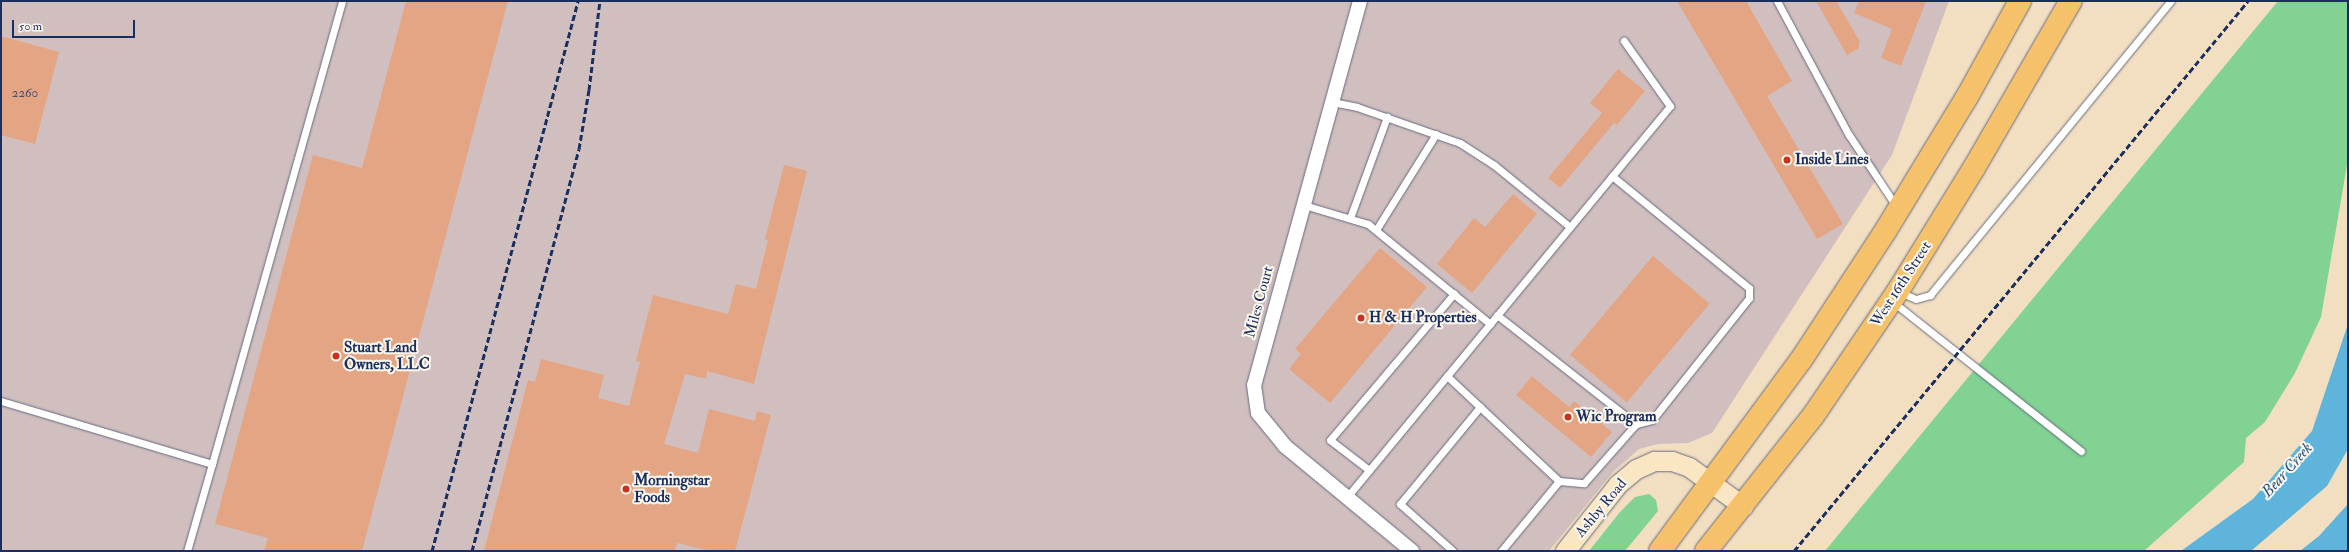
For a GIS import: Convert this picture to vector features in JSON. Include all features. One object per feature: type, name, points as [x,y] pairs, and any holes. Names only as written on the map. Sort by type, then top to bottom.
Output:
[{"type":"main road","points":[[1660,551],[1801,360],[1898,210],[1967,97],[2020,1]]},
{"type":"main road","name":"West 16th Street","points":[[1706,551],[1813,416],[1895,295],[1974,168],[2071,1]]},
{"type":"main road","name":"Ashby Road","points":[[1565,551],[1618,484],[1636,469],[1654,461],[1672,461],[1689,467],[1742,506]]},
{"type":"street","name":"Miles Court","points":[[1360,1],[1254,385],[1258,413],[1285,446],[1412,551]]},
{"type":"lane","points":[[187,551],[342,1]]},
{"type":"lane","points":[[1777,1],[1849,135],[1898,210]]},
{"type":"lane","points":[[1895,295],[1916,299],[1930,295],[2171,1]]},
{"type":"lane","points":[[1347,497],[1670,106],[1624,42]]},
{"type":"lane","points":[[1332,102],[1387,117],[1460,143],[1494,164],[1570,227]]},
{"type":"lane","points":[[1350,218],[1387,117]]},
{"type":"lane","points":[[1376,230],[1436,134]]},
{"type":"lane","points":[[1447,376],[1559,481],[1584,483],[1636,424],[1652,420],[1749,298],[1749,288],[1612,176]]},
{"type":"lane","points":[[1304,205],[1368,224],[1490,324]]},
{"type":"lane","points":[[1369,470],[1330,440],[1454,294]]},
{"type":"lane","points":[[1895,295],[2081,451]]},
{"type":"lane","points":[[1497,315],[1636,424]]},
{"type":"lane","points":[[1,401],[212,464]]},
{"type":"lane","points":[[1453,551],[1400,504],[1480,407]]},
{"type":"lane","points":[[1501,551],[1559,481]]},
{"type":"shaded area","points":[[1,1],[1949,1],[1892,155],[1712,433],[1688,443],[1658,444],[1639,449],[1613,472],[1549,551],[1,551]]},
{"type":"green space","points":[[2278,1],[2348,1],[2348,159],[2321,317],[2295,373],[2265,422],[2246,438],[2244,462],[2144,551],[1825,551]]},
{"type":"green space","points":[[1649,494],[1656,500],[1658,511],[1625,551],[1589,551],[1620,512],[1635,497]]},
{"type":"water","name":"Bear Creek","points":[[2348,324],[2348,449],[2327,486],[2251,551],[2181,551],[2253,499],[2312,431]]},
{"type":"water","points":[[2348,504],[2348,551],[2300,551],[2319,536]]},
{"type":"building","name":"Stuart Land Owners, LLC","points":[[406,1],[508,1],[362,551],[264,551],[268,538],[215,524],[313,155],[362,168]]},
{"type":"building","name":"Inside Lines","points":[[1677,1],[1746,1],[1792,81],[1767,96],[1843,224],[1817,239]]},
{"type":"building","points":[[1816,1],[1836,1],[1860,42],[1858,49],[1847,55]]},
{"type":"building","points":[[1859,1],[1926,1],[1901,66],[1881,58],[1892,29],[1854,13]]},
{"type":"building","points":[[1,36],[59,52],[35,144],[1,135]]},
{"type":"building","points":[[1618,69],[1645,91],[1617,125],[1614,123],[1560,188],[1548,178],[1602,113],[1590,103]]},
{"type":"building","name":"Morningstar Foods","points":[[784,165],[807,171],[754,384],[707,371],[706,379],[685,374],[664,444],[698,453],[709,409],[755,421],[757,411],[771,415],[735,551],[710,551],[677,543],[675,551],[484,551],[528,380],[535,382],[541,359],[604,375],[598,398],[629,406],[640,362],[636,361],[653,295],[728,314],[736,284],[756,289],[768,240],[765,239]]},
{"type":"building","points":[[1513,194],[1537,214],[1472,293],[1437,264],[1474,218],[1485,227]]},
{"type":"building","name":"H & H Properties","points":[[1380,248],[1427,287],[1330,403],[1289,369],[1301,354],[1295,349]]},
{"type":"building","points":[[1653,256],[1710,304],[1627,402],[1570,355]]},
{"type":"building","name":"Wic Program","points":[[1532,376],[1569,407],[1574,401],[1612,432],[1591,457],[1516,395]]},
{"type":"railway","points":[[432,551],[578,1]]},
{"type":"railway","points":[[472,551],[579,149],[589,90],[600,1]]},
{"type":"railway","points":[[1794,551],[2248,1]]},
{"type":"place","name":"Inside Lines","points":[[1787,160]]},
{"type":"place","name":"H & H Properties","points":[[1361,318]]},
{"type":"place","name":"Stuart Land Owners, LLC","points":[[336,356]]},
{"type":"place","name":"Wic Program","points":[[1568,417]]},
{"type":"place","name":"Morningstar Foods","points":[[626,489]]}]
